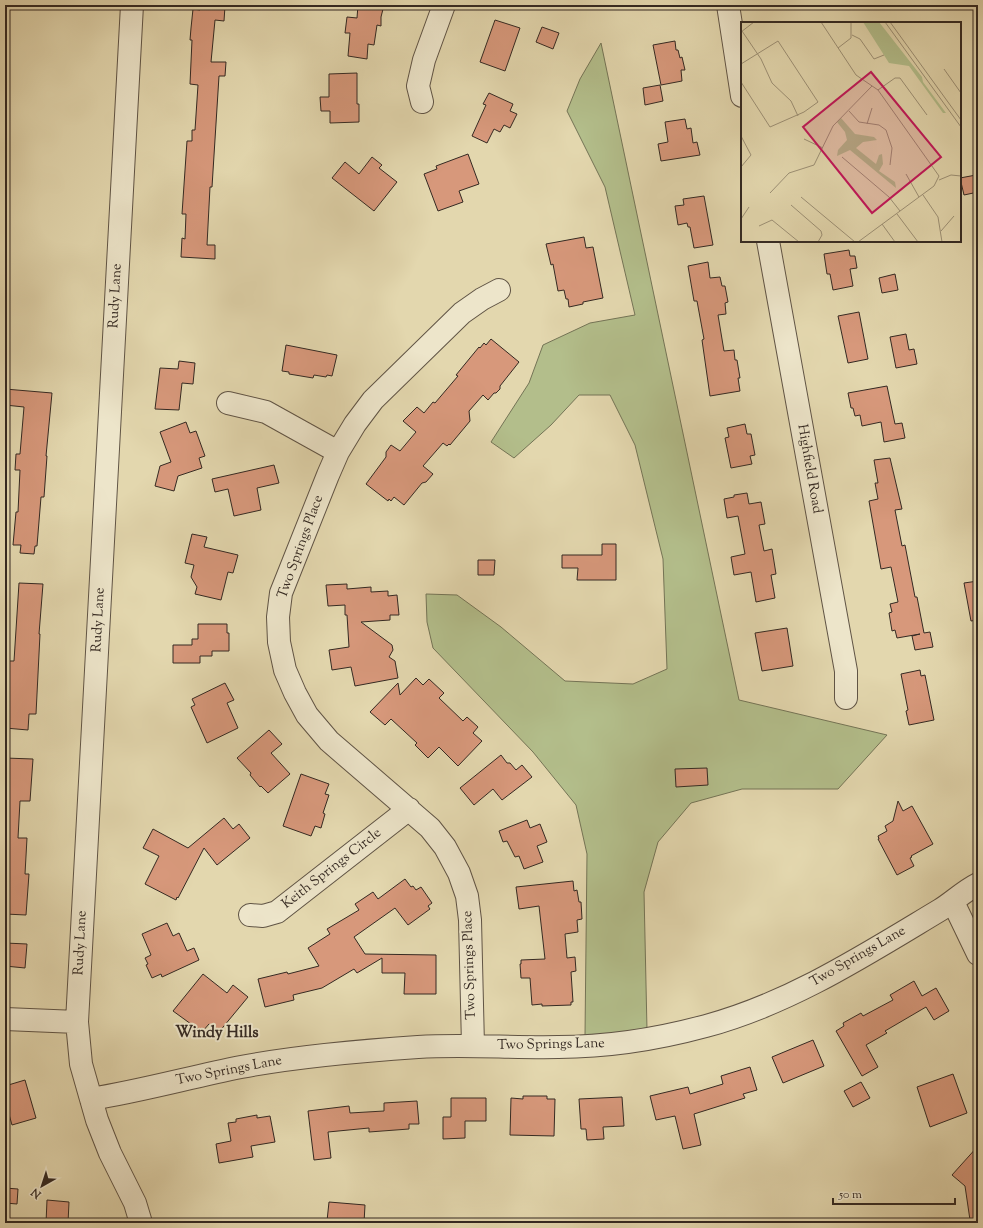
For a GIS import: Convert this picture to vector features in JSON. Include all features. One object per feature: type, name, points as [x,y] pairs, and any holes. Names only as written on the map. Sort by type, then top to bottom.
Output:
[{"type":"street","name":"Rudy Lane","points":[[132,5],[77,1022],[82,1064],[97,1120],[110,1153],[135,1203],[141,1223]]},
{"type":"street","points":[[422,102],[418,86],[424,60],[444,5]]},
{"type":"street","points":[[728,5],[741,90]]},
{"type":"street","name":"Highfield Road","points":[[768,242],[846,671],[846,698]]},
{"type":"street","name":"Two Springs Place","points":[[473,1046],[470,920],[467,896],[459,873],[445,847],[430,828],[329,741],[310,719],[295,693],[286,670],[280,642],[278,617],[281,593],[338,452],[356,424],[373,400],[462,314],[482,299],[499,290]]},
{"type":"street","points":[[228,403],[266,412],[338,452]]},
{"type":"street","name":"Keith Springs Circle","points":[[250,915],[263,916],[277,912],[409,809]]},
{"type":"street","name":"Two Springs Lane","points":[[91,1099],[120,1095],[241,1067],[305,1057],[421,1047],[473,1046],[559,1048],[595,1046],[648,1039],[706,1026],[744,1013],[805,987],[844,967],[953,902],[978,884]]},
{"type":"street","points":[[953,902],[978,954]]},
{"type":"street","points":[[5,1019],[77,1022]]},
{"type":"green space","points":[[601,43],[739,700],[887,735],[838,789],[742,789],[691,803],[658,842],[644,892],[647,1030],[585,1036],[587,854],[576,805],[533,752],[433,648],[427,622],[426,594],[457,595],[501,627],[565,681],[633,684],[667,669],[663,559],[635,445],[610,395],[579,395],[551,425],[514,458],[491,442],[529,383],[543,345],[590,323],[635,315],[605,187],[567,111],[580,79]]},
{"type":"building","points":[[200,5],[225,6],[224,21],[215,20],[211,62],[226,62],[225,76],[219,76],[212,187],[210,187],[207,245],[215,245],[215,259],[181,257],[182,238],[185,239],[186,214],[182,214],[187,141],[192,141],[192,130],[195,130],[198,85],[190,84],[192,40],[190,40],[193,9],[200,10]]},
{"type":"building","points":[[358,5],[384,5],[381,17],[381,26],[377,25],[374,45],[368,44],[367,59],[348,56],[350,33],[345,33],[347,17],[357,18]]},
{"type":"building","points":[[495,20],[520,28],[505,71],[480,62]]},
{"type":"building","points":[[542,27],[559,33],[553,49],[536,42]]},
{"type":"building","points":[[675,41],[676,50],[678,50],[680,58],[682,57],[685,70],[681,70],[682,81],[661,85],[653,45]]},
{"type":"building","points":[[357,73],[357,104],[359,104],[359,122],[330,123],[330,111],[321,111],[320,97],[329,97],[329,74]]},
{"type":"building","points":[[660,85],[663,101],[645,105],[643,88]]},
{"type":"building","points":[[489,93],[513,104],[510,111],[517,114],[510,128],[504,125],[500,132],[494,129],[487,143],[472,136],[486,105],[483,104]]},
{"type":"building","points":[[685,119],[687,129],[691,128],[693,143],[697,142],[700,155],[661,161],[658,144],[668,142],[665,122]]},
{"type":"building","points":[[468,154],[479,184],[459,191],[463,202],[438,211],[424,174],[437,169],[436,166]]},
{"type":"building","points":[[372,157],[382,165],[379,168],[397,182],[374,211],[332,178],[345,162],[359,174]]},
{"type":"building","points":[[976,175],[978,192],[964,195],[961,178]]},
{"type":"building","points":[[704,196],[713,245],[694,248],[690,227],[688,227],[687,223],[678,225],[675,206],[684,205],[683,199]]},
{"type":"building","points":[[584,237],[586,248],[593,247],[603,298],[583,302],[583,304],[569,307],[568,299],[566,299],[564,290],[558,291],[553,264],[551,265],[546,244]]},
{"type":"building","points":[[849,250],[850,256],[855,256],[857,268],[850,269],[853,286],[833,290],[830,274],[827,274],[824,254]]},
{"type":"building","points":[[708,262],[710,278],[720,277],[722,286],[725,286],[728,302],[725,303],[726,314],[718,315],[724,351],[734,350],[740,378],[738,378],[740,391],[710,396],[702,340],[704,339],[697,301],[694,301],[688,266]]},
{"type":"building","points":[[895,274],[898,290],[882,293],[879,278]]},
{"type":"building","points":[[859,312],[868,359],[848,363],[838,316]]},
{"type":"building","points":[[906,334],[909,350],[914,349],[917,364],[896,368],[890,337]]},
{"type":"building","points":[[491,339],[519,362],[496,393],[494,393],[488,400],[483,395],[469,411],[470,421],[450,445],[449,444],[447,446],[443,443],[423,466],[433,474],[426,482],[422,483],[404,505],[394,497],[391,501],[389,499],[388,501],[366,484],[386,457],[386,452],[391,445],[400,451],[416,432],[403,421],[417,407],[424,413],[433,402],[435,403],[458,376],[456,375],[479,347],[480,348],[484,343],[486,345]]},
{"type":"building","points":[[286,345],[337,355],[332,376],[327,375],[326,377],[314,375],[313,378],[289,374],[289,372],[282,371]]},
{"type":"building","points":[[179,361],[195,363],[193,384],[182,383],[179,410],[155,409],[160,368],[178,369]]},
{"type":"building","points":[[887,386],[895,424],[902,423],[905,438],[884,442],[881,422],[862,426],[860,415],[855,416],[853,408],[851,408],[848,393]]},
{"type":"building","points":[[5,389],[52,393],[44,497],[41,497],[37,546],[35,546],[34,554],[20,553],[21,545],[13,545],[16,512],[18,512],[20,470],[15,470],[16,454],[20,454],[24,407],[5,405]]},
{"type":"building","points":[[186,422],[190,433],[196,431],[205,456],[199,458],[202,468],[178,476],[174,491],[155,486],[160,466],[171,462],[160,432]]},
{"type":"building","points":[[745,424],[747,434],[751,434],[755,455],[750,456],[752,464],[731,468],[725,438],[729,437],[727,428]]},
{"type":"building","points":[[890,458],[902,509],[895,510],[902,546],[905,545],[924,633],[930,632],[933,647],[915,650],[912,636],[920,634],[897,638],[895,630],[892,631],[889,613],[892,612],[890,604],[898,602],[891,567],[881,569],[869,501],[878,499],[875,483],[878,483],[874,460]]},
{"type":"building","points":[[274,465],[279,483],[257,488],[261,510],[234,516],[228,489],[215,492],[212,479]]},
{"type":"building","points":[[747,493],[749,504],[761,502],[765,524],[759,525],[764,551],[772,549],[776,574],[771,575],[775,598],[756,602],[751,572],[734,575],[731,557],[745,554],[738,516],[727,518],[724,499],[734,497],[734,495]]},
{"type":"building","points":[[192,534],[207,537],[204,547],[238,555],[233,573],[228,572],[221,600],[195,594],[197,587],[191,577],[194,565],[185,563]]},
{"type":"building","points":[[602,544],[616,544],[616,580],[577,580],[578,568],[562,568],[562,555],[602,555]]},
{"type":"building","points":[[478,560],[495,560],[494,575],[478,575]]},
{"type":"building","points":[[978,581],[978,620],[971,621],[964,583]]},
{"type":"building","points":[[19,583],[43,584],[39,634],[36,714],[29,714],[28,730],[5,728],[9,661],[14,661]]},
{"type":"building","points":[[347,584],[347,589],[371,587],[371,592],[388,591],[388,596],[397,595],[399,615],[390,615],[390,620],[361,622],[392,645],[393,650],[389,657],[395,661],[398,678],[355,686],[351,667],[332,670],[329,650],[349,647],[347,615],[345,615],[345,605],[328,606],[326,585]]},
{"type":"building","points":[[198,624],[227,624],[227,633],[229,633],[229,651],[212,651],[212,656],[200,656],[200,663],[173,663],[173,645],[192,645],[192,639],[198,639]]},
{"type":"building","points":[[787,628],[793,666],[762,671],[755,633]]},
{"type":"building","points":[[920,670],[921,676],[925,675],[934,720],[909,725],[906,711],[908,710],[901,674]]},
{"type":"building","points":[[416,678],[423,685],[429,679],[444,693],[439,698],[463,721],[467,717],[478,727],[473,733],[482,741],[458,766],[439,747],[428,758],[415,745],[417,743],[391,719],[385,725],[370,712],[398,683],[400,695]]},
{"type":"building","points":[[225,683],[234,700],[227,703],[238,728],[207,743],[191,707],[195,705],[192,699]]},
{"type":"building","points":[[269,730],[282,744],[271,753],[290,774],[268,793],[261,786],[260,787],[250,775],[251,773],[237,758]]},
{"type":"building","points":[[501,755],[507,763],[510,763],[516,770],[522,765],[532,777],[502,800],[493,789],[474,805],[460,788]]},
{"type":"building","points":[[5,758],[33,759],[30,801],[20,801],[18,838],[27,838],[25,874],[29,874],[26,915],[5,914]]},
{"type":"building","points":[[707,768],[708,785],[676,787],[675,769]]},
{"type":"building","points":[[301,774],[329,784],[325,794],[329,795],[323,813],[325,814],[321,828],[315,826],[311,836],[283,826]]},
{"type":"building","points":[[898,801],[903,811],[912,806],[933,844],[911,856],[912,857],[910,858],[914,866],[897,875],[878,839],[878,836],[887,831],[885,826],[893,821]]},
{"type":"building","points":[[224,818],[233,829],[239,824],[250,838],[217,865],[204,848],[176,900],[145,884],[159,856],[143,848],[153,829],[188,848]]},
{"type":"building","points":[[527,820],[530,828],[540,824],[547,842],[537,846],[543,862],[524,869],[519,856],[515,857],[507,841],[503,842],[499,831]]},
{"type":"building","points":[[405,879],[411,887],[413,886],[416,890],[421,887],[432,903],[428,906],[430,909],[408,925],[395,908],[354,937],[365,954],[436,955],[436,994],[404,994],[405,973],[382,973],[382,958],[357,973],[354,969],[322,988],[293,995],[294,1000],[265,1007],[258,979],[287,972],[288,974],[319,966],[308,948],[330,934],[327,929],[359,910],[355,904],[373,892],[378,899]]},
{"type":"building","points":[[573,881],[574,891],[577,890],[579,902],[581,902],[582,919],[577,920],[578,932],[565,934],[567,958],[575,957],[576,971],[571,972],[573,1002],[571,1002],[571,1005],[532,1005],[530,978],[521,978],[520,964],[521,960],[545,959],[539,906],[519,909],[516,887]]},
{"type":"building","points":[[167,923],[173,936],[179,933],[187,951],[194,948],[199,960],[162,977],[161,974],[152,978],[146,965],[148,964],[145,958],[151,955],[142,934]]},
{"type":"building","points":[[5,943],[27,944],[25,968],[5,966]]},
{"type":"building","points":[[203,974],[227,993],[233,985],[248,997],[219,1032],[209,1024],[202,1032],[173,1011]]},
{"type":"building","points":[[914,981],[922,996],[936,988],[949,1011],[934,1020],[926,1007],[885,1031],[887,1033],[866,1045],[878,1067],[862,1076],[836,1031],[844,1026],[843,1023],[861,1013],[863,1016],[893,1000],[890,995]]},
{"type":"building","points":[[813,1040],[824,1066],[783,1083],[772,1057]]},
{"type":"building","points":[[750,1067],[757,1090],[743,1094],[745,1098],[694,1114],[701,1145],[683,1149],[675,1116],[656,1120],[650,1096],[688,1087],[690,1094],[723,1084],[721,1076]]},
{"type":"building","points":[[953,1074],[967,1113],[930,1127],[917,1087]]},
{"type":"building","points":[[25,1080],[36,1118],[12,1125],[5,1100],[5,1086]]},
{"type":"building","points":[[861,1082],[870,1098],[853,1107],[844,1091]]},
{"type":"building","points":[[523,1096],[547,1096],[547,1099],[555,1099],[554,1136],[510,1135],[511,1098],[523,1099]]},
{"type":"building","points":[[622,1097],[624,1126],[603,1127],[604,1139],[587,1140],[586,1129],[581,1129],[579,1099]]},
{"type":"building","points":[[451,1098],[486,1098],[486,1121],[465,1121],[465,1138],[443,1139],[443,1117],[451,1117]]},
{"type":"building","points":[[417,1101],[419,1124],[409,1124],[409,1129],[369,1132],[369,1128],[328,1132],[331,1158],[314,1160],[308,1111],[349,1106],[350,1113],[384,1111],[384,1103]]},
{"type":"building","points":[[257,1115],[257,1118],[270,1116],[275,1142],[251,1146],[253,1157],[219,1163],[216,1144],[231,1141],[228,1123],[236,1122],[236,1119]]},
{"type":"building","points":[[978,1146],[978,1220],[970,1220],[965,1186],[952,1175]]},
{"type":"building","points":[[5,1188],[18,1189],[17,1204],[5,1203]]},
{"type":"building","points":[[47,1200],[69,1202],[68,1223],[46,1223]]},
{"type":"building","points":[[329,1202],[365,1205],[364,1223],[327,1221]]},
{"type":"district","name":"Windy Hills","points":[[217,1033]]}]
